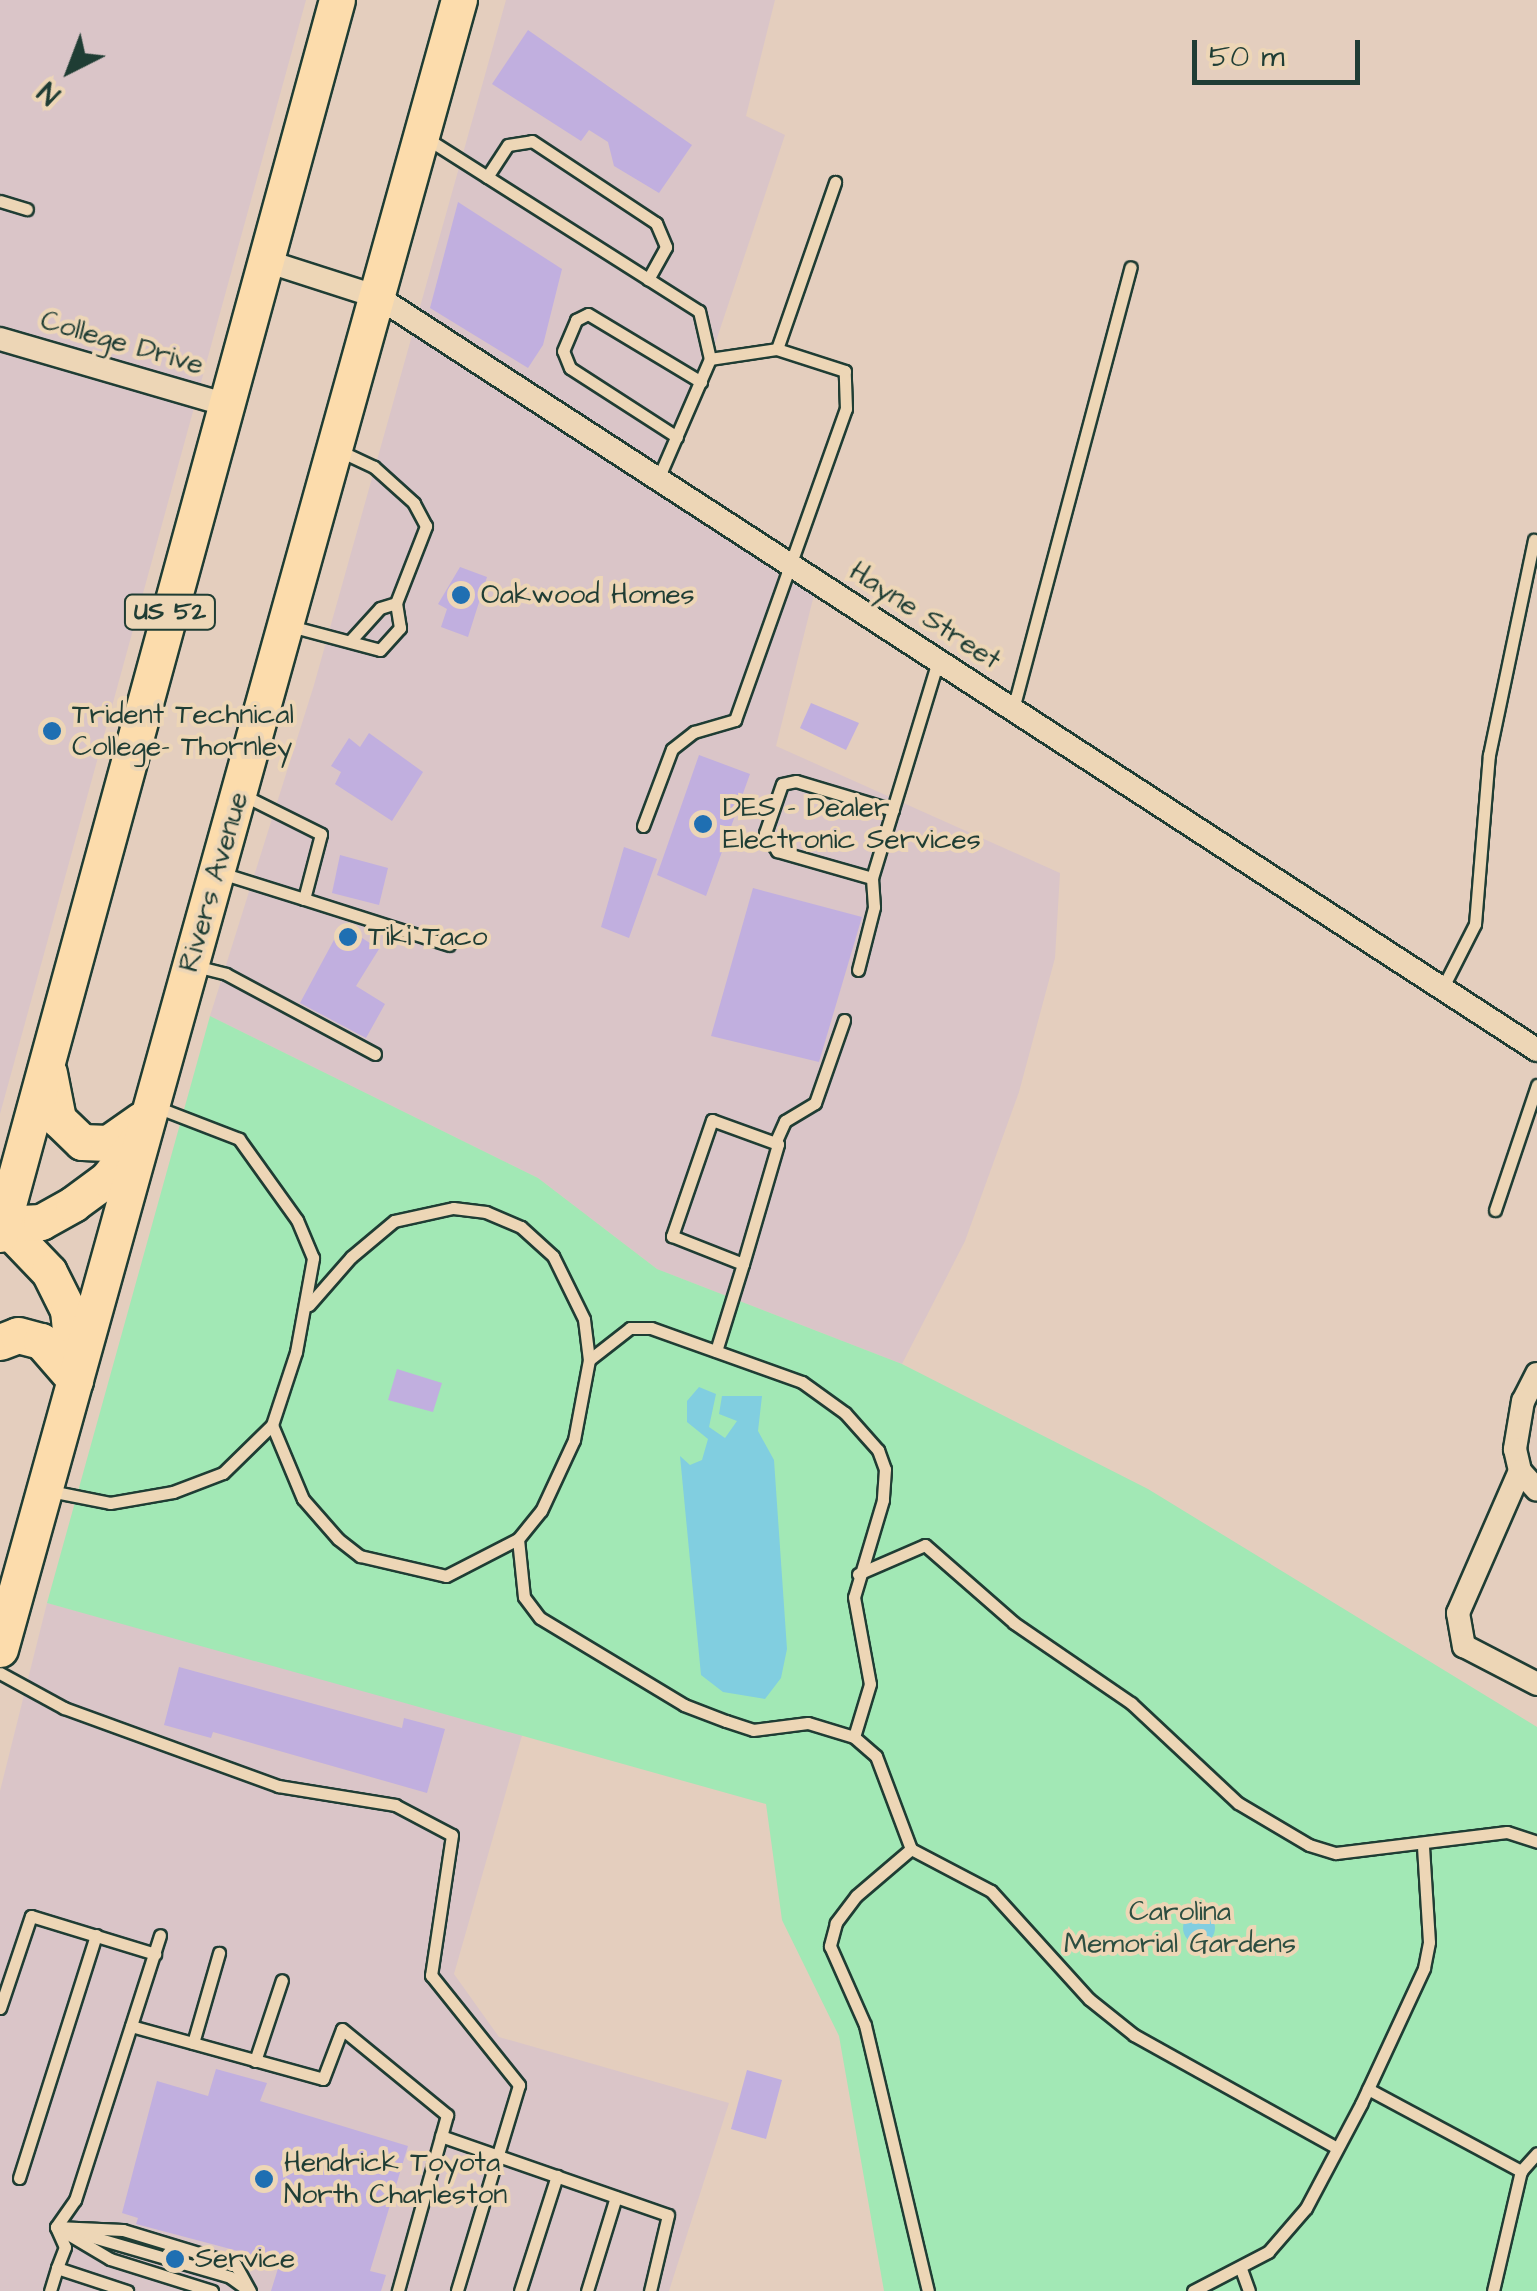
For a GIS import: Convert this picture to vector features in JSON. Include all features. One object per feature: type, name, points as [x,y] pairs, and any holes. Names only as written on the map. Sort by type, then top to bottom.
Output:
[{"type":"main road","name":"US 52","points":[[1,1227],[338,0]]},
{"type":"main road","name":"Rivers Avenue","points":[[0,1649],[459,0]]},
{"type":"main road","points":[[47,1062],[58,1118],[82,1142],[108,1143],[149,1117]]},
{"type":"main road","points":[[1,1227],[41,1222],[107,1179],[149,1117]]},
{"type":"main road","points":[[1,1227],[49,1272],[68,1310],[75,1380]]},
{"type":"main road","points":[[0,1342],[18,1336],[40,1340],[75,1380]]},
{"type":"street","name":"Hayne Street","points":[[266,261],[378,298],[1537,1050]]},
{"type":"street","name":"College Drive","points":[[0,339],[226,405]]},
{"type":"street","points":[[1537,1374],[1523,1401],[1515,1449],[1520,1471],[1537,1490]]},
{"type":"street","points":[[1520,1471],[1458,1612],[1464,1646],[1537,1684]]},
{"type":"lane","points":[[422,136],[699,310],[710,359],[658,479]]},
{"type":"lane","points":[[487,177],[508,146],[532,141],[656,223],[666,246],[648,279]]},
{"type":"lane","points":[[777,349],[835,182]]},
{"type":"lane","points":[[0,201],[28,209]]},
{"type":"lane","points":[[1013,710],[1131,267]]},
{"type":"lane","points":[[676,437],[570,368],[563,352],[576,320],[588,314],[700,382]]},
{"type":"lane","points":[[643,826],[672,750],[694,732],[735,720],[794,568],[846,409],[844,371],[777,349],[710,359]]},
{"type":"lane","points":[[286,625],[388,647],[400,628],[396,603],[426,526],[414,503],[374,467],[335,449]]},
{"type":"lane","points":[[1442,989],[1474,924],[1489,755],[1534,540]]},
{"type":"lane","points":[[352,640],[380,608],[396,603]]},
{"type":"lane","points":[[858,970],[874,906],[872,878],[938,661]]},
{"type":"lane","points":[[872,878],[778,852],[766,833],[782,784],[796,782],[892,810]]},
{"type":"lane","points":[[239,793],[321,834],[304,899]]},
{"type":"lane","points":[[217,872],[449,945]]},
{"type":"lane","points":[[191,964],[226,974],[375,1054]]},
{"type":"lane","points":[[716,1351],[776,1141],[785,1121],[815,1103],[844,1020]]},
{"type":"lane","points":[[1495,1210],[1537,1085]]},
{"type":"lane","points":[[45,1490],[110,1503],[174,1492],[223,1473],[272,1425],[309,1305],[308,1241],[254,1153],[208,1124],[149,1117]]},
{"type":"lane","points":[[742,1264],[672,1236],[707,1122],[776,1141]]},
{"type":"lane","points":[[272,1425],[302,1499],[360,1556],[446,1576],[518,1539],[540,1511],[574,1440],[589,1360],[578,1303],[553,1256],[521,1227],[486,1212],[452,1208],[394,1221],[351,1257],[309,1305]]},
{"type":"lane","points":[[589,1360],[630,1328],[651,1328],[802,1382],[846,1412],[878,1450],[885,1469],[883,1500],[854,1597],[870,1684],[854,1736]]},
{"type":"lane","points":[[518,1539],[524,1597],[540,1618],[684,1705],[754,1730],[808,1723],[854,1736],[876,1756],[911,1849],[991,1891],[1089,1999],[1134,2034],[1336,2148]]},
{"type":"lane","points":[[858,1574],[925,1545],[1014,1622],[1132,1703],[1238,1802],[1275,1827],[1336,1853],[1423,1846],[1507,1832],[1537,1842]]},
{"type":"lane","points":[[0,1673],[64,1708],[278,1786],[395,1804],[452,1835],[431,1974],[519,2085],[457,2291]]},
{"type":"lane","points":[[1193,2291],[1268,2252],[1306,2208],[1368,2089],[1424,1968],[1429,1942],[1423,1846]]},
{"type":"lane","points":[[911,1849],[856,1896],[836,1923],[830,1946],[865,2025],[928,2291]]},
{"type":"lane","points":[[0,2008],[31,1916],[154,1954]]},
{"type":"lane","points":[[19,2178],[96,1935]]},
{"type":"lane","points":[[56,2226],[75,2200],[160,1935]]},
{"type":"lane","points":[[193,2043],[218,1954]]},
{"type":"lane","points":[[255,2060],[282,1980]]},
{"type":"lane","points":[[131,2026],[323,2079],[342,2029],[447,2115],[398,2291]]},
{"type":"lane","points":[[1368,2089],[1521,2172]]},
{"type":"lane","points":[[441,2136],[671,2220],[650,2291]]},
{"type":"lane","points":[[1493,2291],[1521,2172],[1537,2153]]},
{"type":"lane","points":[[520,2291],[558,2176]]},
{"type":"lane","points":[[586,2291],[616,2197]]},
{"type":"lane","points":[[50,2291],[65,2247],[56,2226]]},
{"type":"lane","points":[[56,2226],[110,2259],[212,2291]]},
{"type":"lane","points":[[56,2226],[123,2230],[235,2264],[249,2291]]},
{"type":"lane","points":[[57,2268],[120,2290]]},
{"type":"lane","points":[[1241,2269],[1249,2291]]},
{"type":"shaded area","name":"Trident Technical College- Thornley","points":[[0,0],[306,0],[0,1114]]},
{"type":"shaded area","points":[[506,0],[775,0],[746,116],[785,135],[710,359],[658,479],[817,583],[776,746],[1060,873],[1055,958],[1019,1092],[965,1241],[902,1364],[657,1269],[538,1178],[210,1016],[314,685]]},
{"type":"shaded area","points":[[47,1603],[523,1732],[454,1974],[499,2037],[729,2103],[669,2291],[0,2291],[0,1791]]},
{"type":"green space","name":"Carolina Memorial Gardens","points":[[210,1016],[538,1178],[657,1269],[902,1364],[1148,1489],[1537,1727],[1537,2291],[884,2291],[839,2036],[782,1920],[766,1804],[47,1603]]},
{"type":"water","points":[[699,1387],[716,1394],[709,1427],[725,1438],[737,1421],[719,1414],[722,1396],[762,1396],[758,1431],[774,1460],[787,1649],[781,1678],[765,1699],[723,1692],[701,1675],[680,1456],[690,1465],[702,1460],[708,1439],[687,1422],[687,1401]]},
{"type":"water","points":[[1199,1912],[1210,1917],[1215,1928],[1210,1939],[1199,1944],[1188,1939],[1183,1928],[1188,1917]]},
{"type":"building","points":[[528,30],[692,145],[659,193],[614,166],[608,142],[589,130],[581,141],[492,84]]},
{"type":"building","points":[[458,202],[562,269],[543,345],[528,368],[430,308]]},
{"type":"building","name":"Oakwood Homes","points":[[460,567],[487,577],[468,637],[441,627],[447,609],[438,604]]},
{"type":"building","points":[[811,703],[859,723],[846,750],[800,728]]},
{"type":"building","points":[[369,733],[423,772],[392,821],[335,784],[341,772],[331,766],[349,738],[360,747]]},
{"type":"building","name":"DES - Dealer Electronic Services","points":[[699,755],[750,774],[706,896],[657,875]]},
{"type":"building","points":[[624,847],[657,859],[629,938],[601,927]]},
{"type":"building","points":[[340,855],[388,868],[379,905],[332,893]]},
{"type":"building","points":[[753,888],[862,917],[819,1062],[711,1036]]},
{"type":"building","points":[[342,925],[379,949],[356,986],[385,1004],[366,1038],[300,1003]]},
{"type":"building","points":[[397,1369],[442,1383],[433,1412],[388,1400]]},
{"type":"building","points":[[179,1667],[402,1728],[404,1718],[445,1729],[427,1793],[213,1732],[211,1738],[164,1725]]},
{"type":"building","name":"Hendrick Toyota North Charleston","points":[[216,2069],[267,2083],[260,2101],[408,2146],[370,2271],[386,2275],[381,2291],[271,2291],[280,2262],[136,2224],[138,2218],[122,2213],[157,2081],[208,2096]]},
{"type":"building","points":[[747,2070],[782,2080],[766,2139],[731,2129]]},
{"type":"place","name":"Oakwood Homes","points":[[461,595]]},
{"type":"place","name":"Trident Technical College- Thornley","points":[[52,731]]},
{"type":"place","name":"DES - Dealer Electronic Services","points":[[703,824]]},
{"type":"place","name":"Tiki Taco","points":[[348,937]]},
{"type":"place","name":"Hendrick Toyota North Charleston","points":[[264,2179]]},
{"type":"place","name":"Service","points":[[175,2259]]}]
